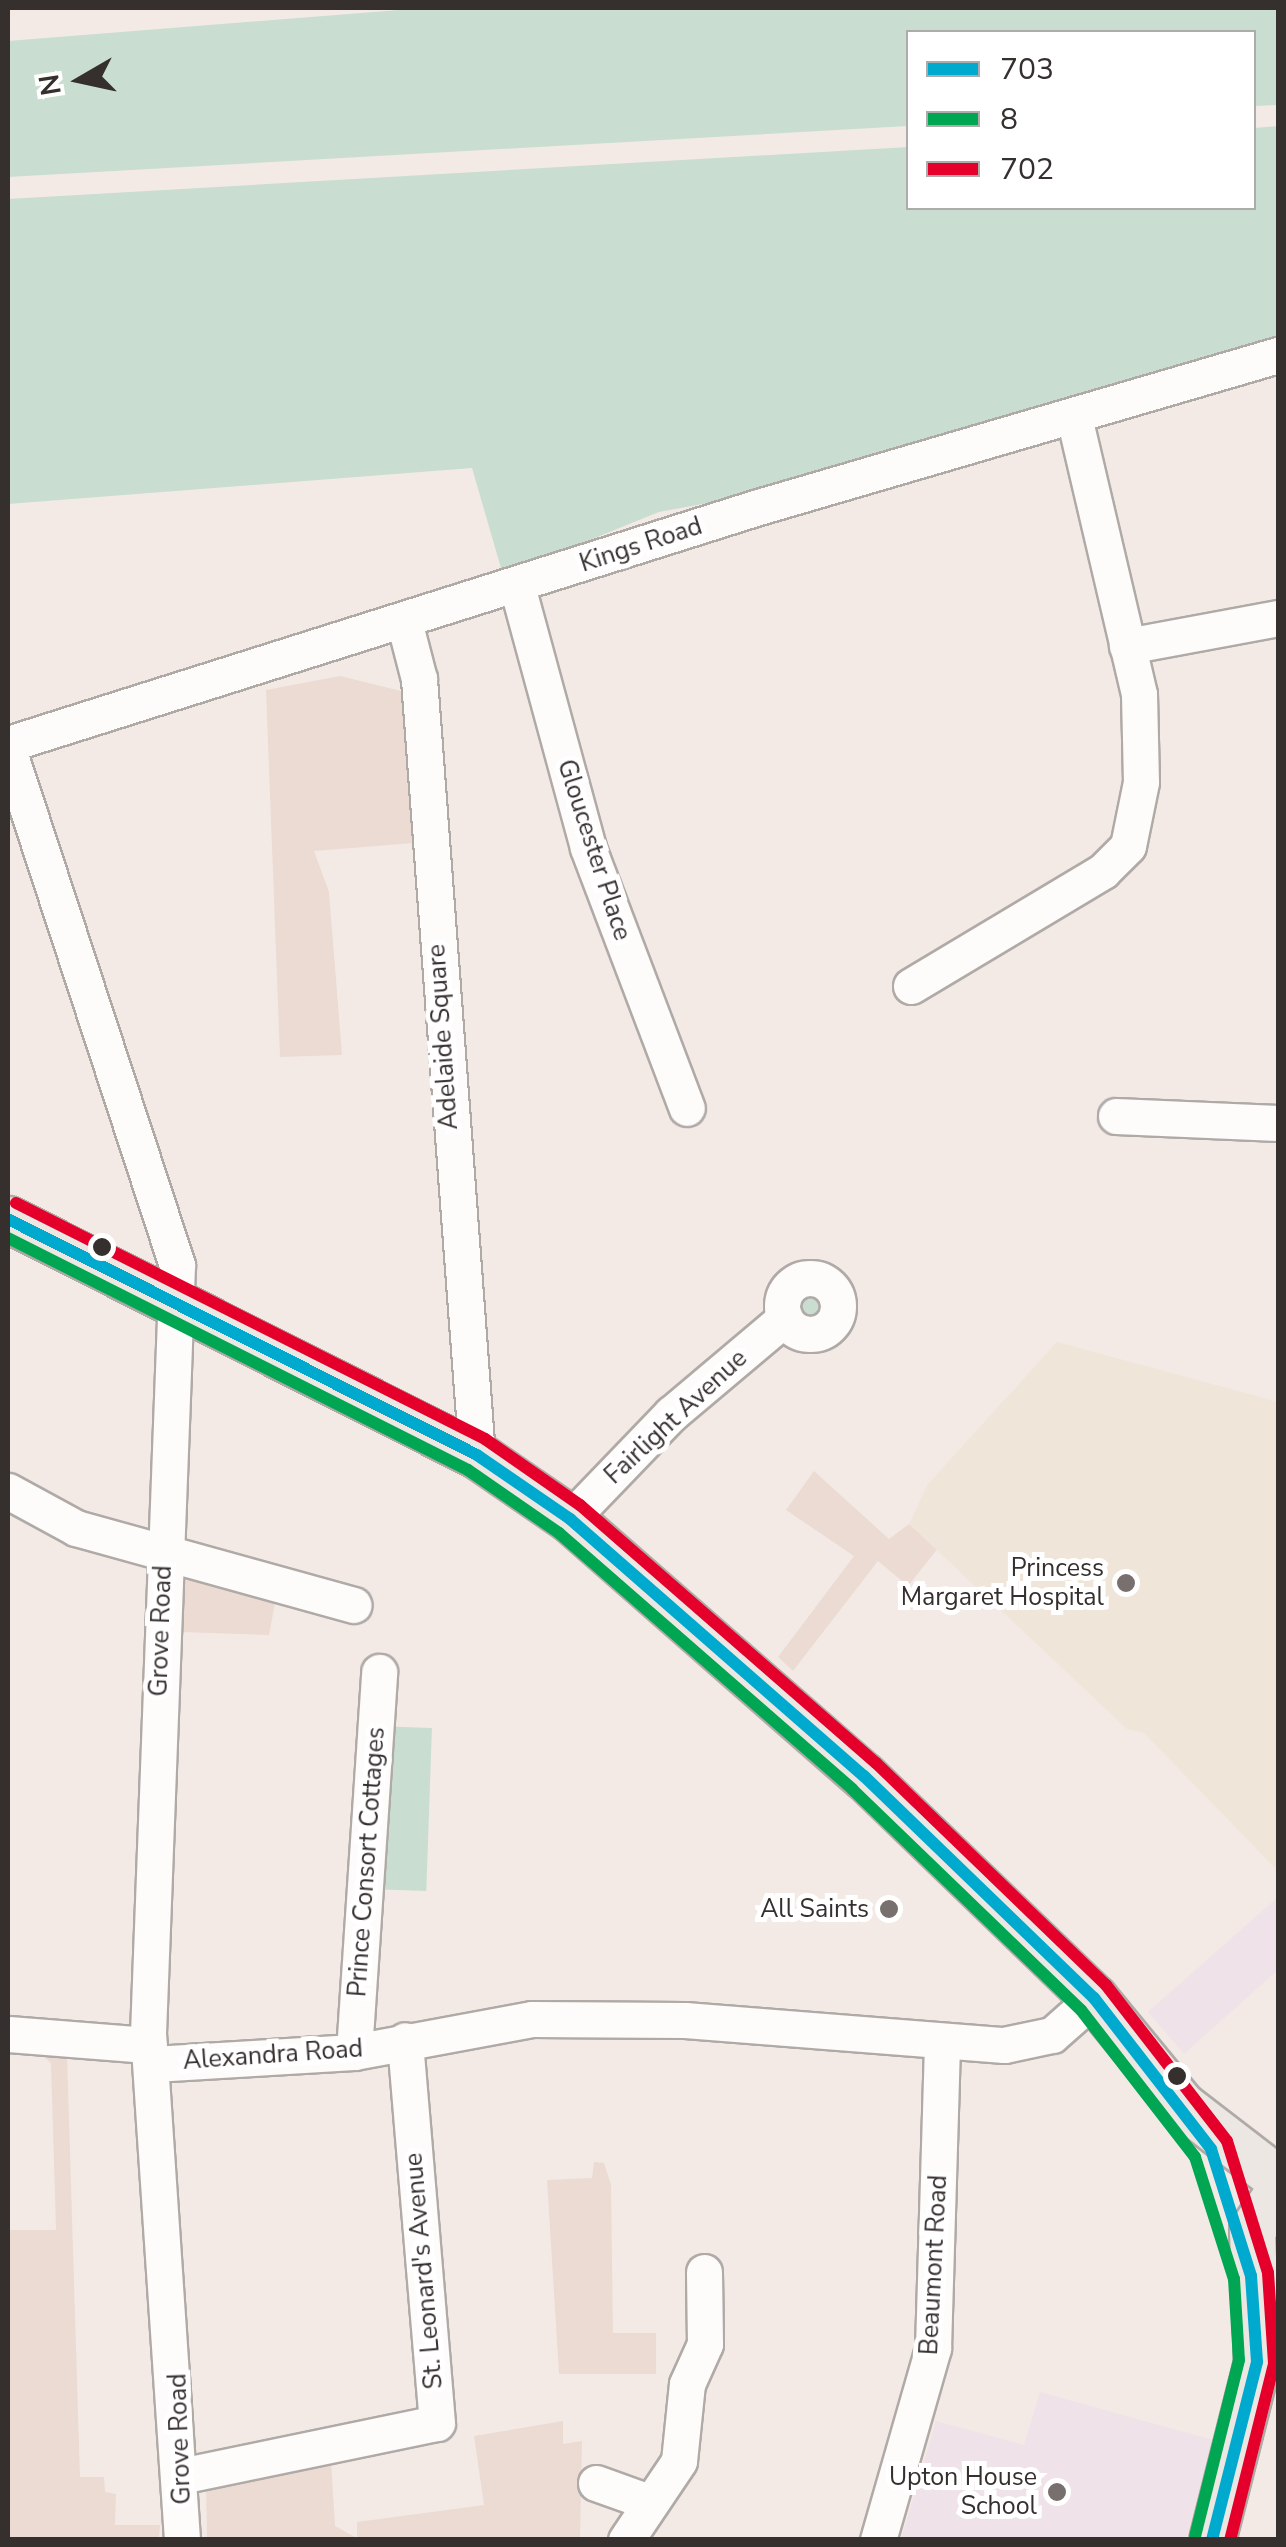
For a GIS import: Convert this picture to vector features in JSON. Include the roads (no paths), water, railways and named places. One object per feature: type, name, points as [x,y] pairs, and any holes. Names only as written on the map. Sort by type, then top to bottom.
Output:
[{"type":"main road","points":[[8,1219],[175,1310],[477,1455],[570,1518],[864,1776],[1094,1998],[1182,2106],[1228,2187],[1252,2276]]},
{"type":"main road","points":[[1182,2106],[1278,2180]]},
{"type":"main road","points":[[1212,2540],[1253,2387],[1255,2218],[1278,2192]]},
{"type":"main road","points":[[1253,2387],[1278,2350]]},
{"type":"street","name":"Kings Road","points":[[8,747],[517,586],[1278,356]]},
{"type":"street","points":[[911,986],[1103,871],[1128,846],[1141,782],[1127,646],[1074,416]]},
{"type":"street","name":"Gloucester Place","points":[[517,586],[588,848],[687,1108]]},
{"type":"street","points":[[1127,646],[1278,618]]},
{"type":"street","name":"Adelaide Square","points":[[404,622],[420,695],[477,1455]]},
{"type":"street","name":"Grove Road","points":[[8,747],[178,1265],[163,1555],[151,2054],[185,2475],[182,2540]]},
{"type":"street","points":[[1116,1116],[1278,1123]]},
{"type":"street","name":"Fairlight Avenue","points":[[570,1518],[671,1414],[785,1318]]},
{"type":"street","points":[[8,1491],[76,1528],[354,1606]]},
{"type":"street","name":"Prince Consort Cottages","points":[[354,2052],[379,1672]]},
{"type":"street","name":"Alexandra Road","points":[[8,2034],[151,2054],[354,2052],[405,2040],[551,2019],[685,2020],[942,2042],[1052,2035],[1094,1998]]},
{"type":"street","name":"St. Leonard's Avenue","points":[[185,2475],[437,2423],[405,2040]]},
{"type":"street","name":"Beaumont Road","points":[[878,2540],[934,2348],[942,2042]]},
{"type":"street","points":[[626,2540],[678,2461],[687,2384],[705,2344],[704,2272]]},
{"type":"street","points":[[596,2483],[649,2502]]},
{"type":"place","name":"Princess Margaret Hospital","points":[[1126,1583]]},
{"type":"place","name":"All Saints","points":[[889,1909]]},
{"type":"place","name":"Upton House School","points":[[1057,2492]]}]
